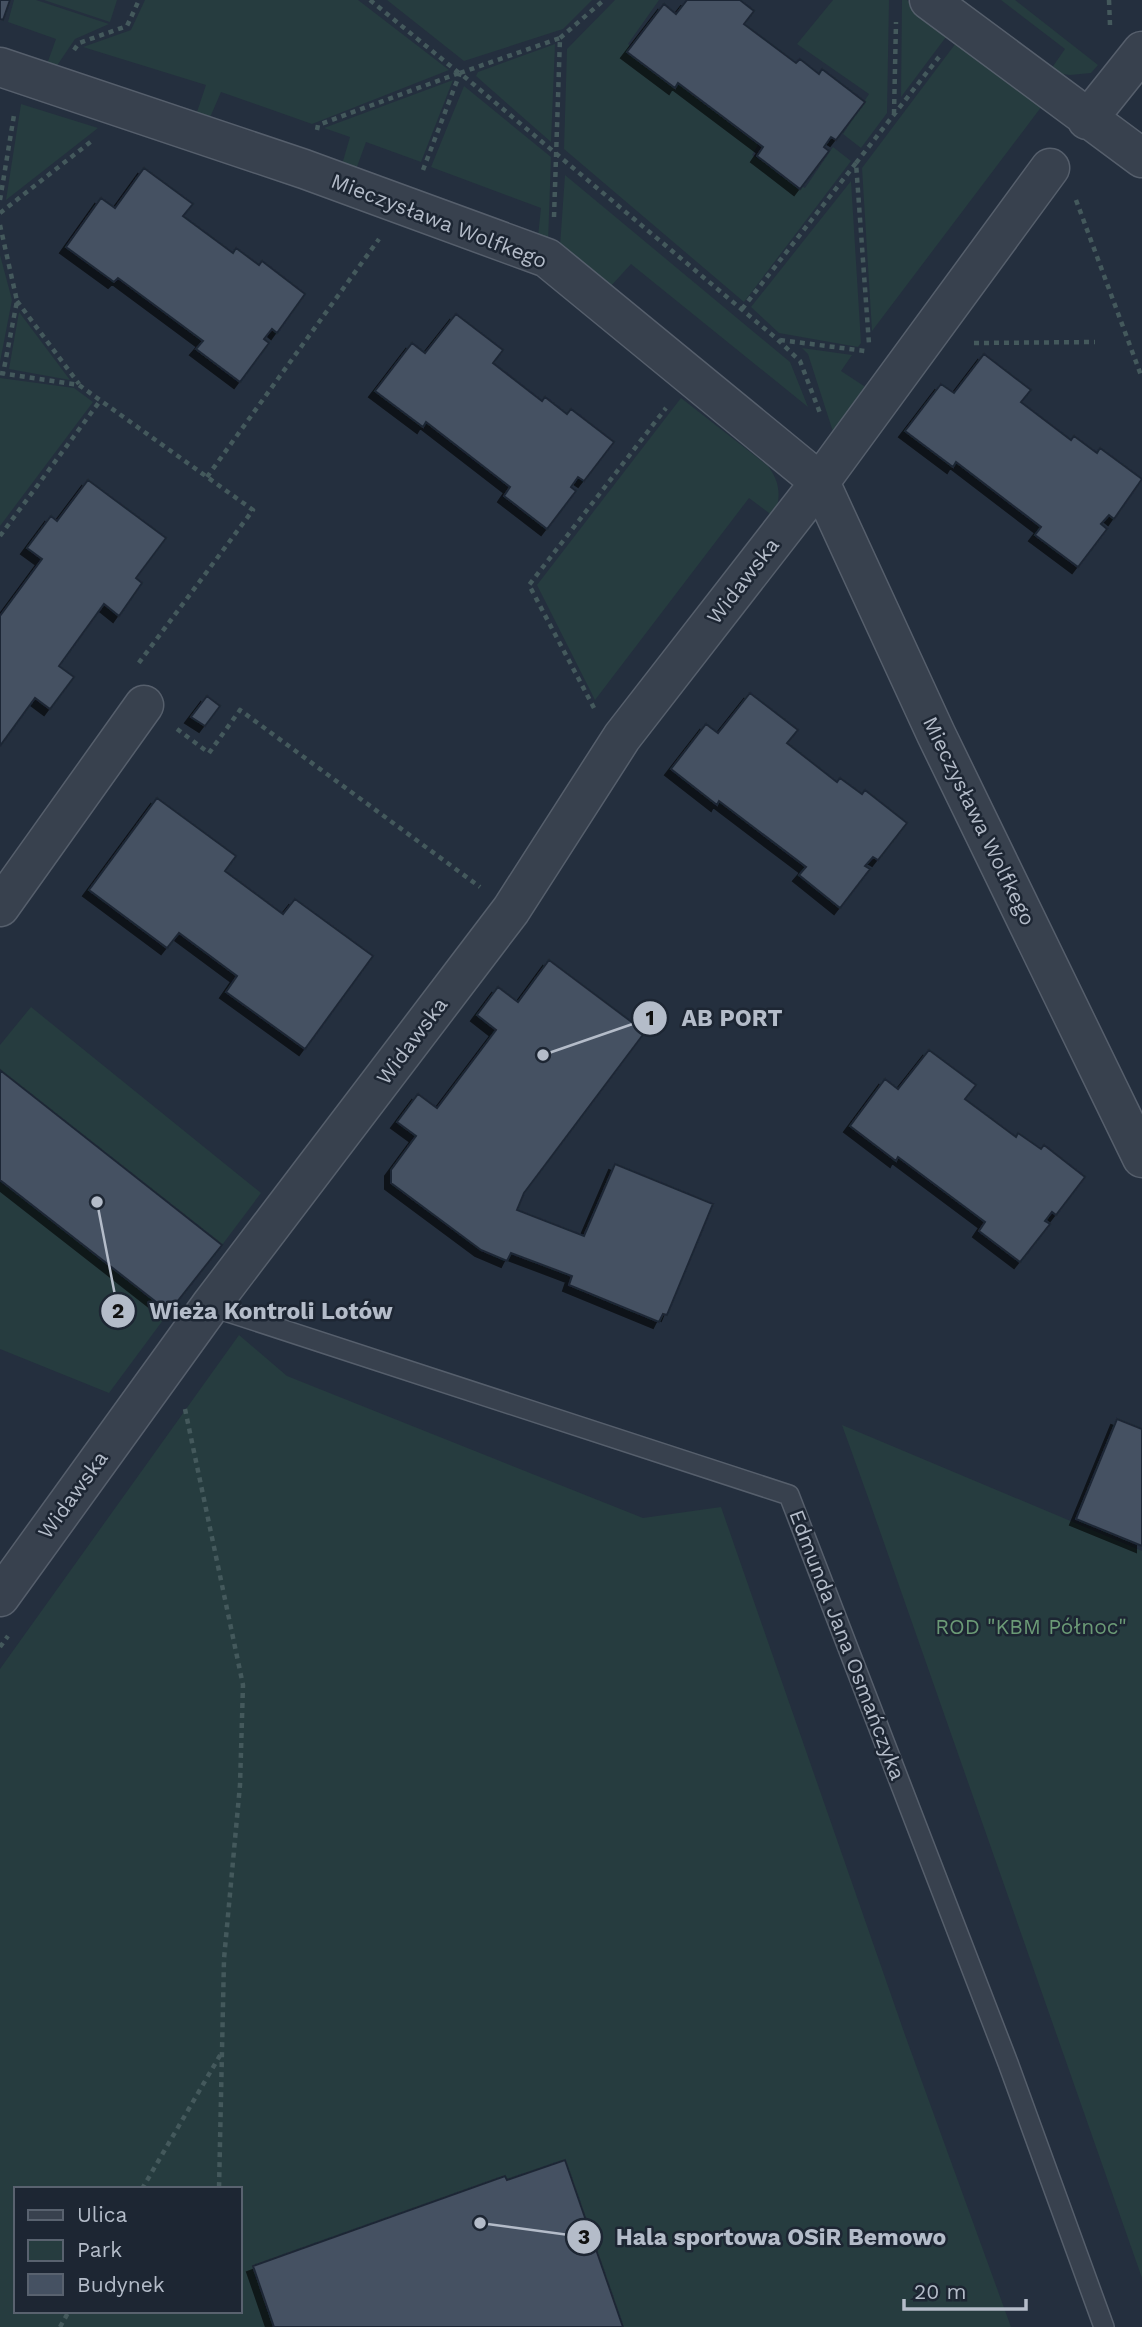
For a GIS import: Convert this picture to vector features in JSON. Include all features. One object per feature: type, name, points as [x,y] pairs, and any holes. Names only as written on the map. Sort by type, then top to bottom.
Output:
[{"type":"street","points":[[913,6],[963,26],[1142,159]]},
{"type":"street","points":[[1087,120],[1142,51]]},
{"type":"street","name":"Mieczysława Wolfkego","points":[[0,67],[547,258],[828,469],[936,734],[1142,1158]]},
{"type":"street","points":[[828,469],[914,353],[1062,182]]},
{"type":"street","name":"Widawska","points":[[0,1597],[210,1306],[512,909],[622,737],[828,469]]},
{"type":"street","points":[[0,907],[139,687]]},
{"type":"lane","name":"Edmunda Jana Osmańczyka","points":[[210,1306],[789,1495],[1009,2063],[1104,2327]]},
{"type":"path","points":[[370,0],[742,309],[800,362],[828,469]]},
{"type":"path","points":[[207,477],[391,222],[407,207],[460,73],[560,38],[604,0]]},
{"type":"path","points":[[1109,0],[1110,30]]},
{"type":"path","points":[[894,114],[913,6]]},
{"type":"path","points":[[742,309],[963,26]]},
{"type":"path","points":[[547,258],[553,245],[560,38]]},
{"type":"path","points":[[0,213],[101,134]]},
{"type":"path","points":[[777,339],[872,352],[866,334],[856,163]]},
{"type":"path","points":[[1062,182],[1142,378]]},
{"type":"path","points":[[0,225],[17,301],[79,385],[253,510],[139,687],[209,753],[240,710],[512,909]]},
{"type":"path","points":[[17,301],[2,373],[79,385]]},
{"type":"path","points":[[914,353],[980,341],[1095,342]]},
{"type":"path","points":[[0,536],[100,401]]},
{"type":"path","points":[[597,712],[529,585],[671,401]]},
{"type":"path","points":[[186,1410],[243,1685],[240,1785],[225,1959],[219,2187]]},
{"type":"path","points":[[143,2187],[223,2051]]},
{"type":"green space","points":[[14,0],[36,0],[109,24],[75,39],[54,70],[46,67],[56,39],[8,22]]},
{"type":"green space","points":[[44,0],[117,0],[110,22]]},
{"type":"green space","points":[[145,0],[358,0],[449,70],[312,124],[221,92],[208,122],[195,118],[206,85],[83,47],[131,30]]},
{"type":"green space","points":[[387,0],[592,0],[563,29],[464,61]]},
{"type":"green space","points":[[615,0],[659,0],[628,44],[653,66],[761,140],[752,155],[805,188],[833,147],[851,161],[744,302],[564,149],[567,49]]},
{"type":"green space","points":[[833,0],[889,0],[887,113],[861,148],[843,134],[869,94],[797,44]]},
{"type":"green space","points":[[902,0],[907,0],[949,33],[901,97]]},
{"type":"green space","points":[[1001,0],[1015,0],[1098,65],[1091,73],[1070,75],[1049,72],[1065,49]]},
{"type":"green space","points":[[959,39],[1045,102],[872,331],[862,168]]},
{"type":"green space","points":[[555,44],[551,142],[476,76],[478,72]]},
{"type":"green space","points":[[453,80],[421,162],[366,142],[355,172],[341,168],[350,137],[324,128]]},
{"type":"green space","points":[[464,86],[551,157],[548,243],[538,236],[541,208],[431,167]]},
{"type":"green space","points":[[21,104],[98,128],[6,200]]},
{"type":"green space","points":[[565,175],[790,362],[808,407],[631,264],[610,287],[560,246]]},
{"type":"green space","points":[[851,181],[861,343],[858,347],[779,333],[751,307]]},
{"type":"green space","points":[[0,255],[12,300],[0,362]]},
{"type":"green space","points":[[19,312],[70,380],[9,369]]},
{"type":"green space","points":[[802,348],[852,355],[841,371],[870,390],[835,438],[808,354]]},
{"type":"green space","points":[[0,378],[74,388],[93,402],[0,526]]},
{"type":"green space","points":[[681,398],[768,466],[775,478],[778,503],[773,516],[749,498],[595,700],[537,585]]},
{"type":"green space","points":[[31,1007],[261,1193],[222,1245],[0,1070],[0,1045]]},
{"type":"green space","points":[[0,1180],[169,1312],[109,1393],[0,1349]]},
{"type":"green space","points":[[239,1335],[287,1376],[643,1518],[721,1507],[905,2035],[1011,2327],[0,2327],[0,1669]]},
{"type":"green space","name":"ROD \"KBM Północ\"","points":[[842,1425],[1142,1551],[1142,2278],[869,1500]]},
{"type":"building","points":[[0,0],[10,0],[3,20],[0,19]]},
{"type":"building","points":[[687,0],[740,0],[754,11],[744,24],[796,63],[800,59],[819,74],[822,69],[865,102],[836,140],[831,137],[824,147],[829,151],[800,189],[757,156],[763,147],[678,83],[675,88],[627,52],[664,4],[676,14]]},
{"type":"building","points":[[144,168],[193,204],[183,216],[233,253],[236,248],[259,265],[262,261],[305,294],[277,333],[272,329],[264,339],[269,343],[240,382],[196,349],[203,341],[118,278],[114,282],[66,247],[101,198],[115,208]]},
{"type":"building","points":[[456,314],[503,350],[493,363],[542,401],[545,397],[567,414],[571,409],[614,442],[584,481],[578,477],[571,487],[576,491],[547,529],[504,496],[510,487],[426,422],[423,427],[375,391],[412,343],[425,353]]},
{"type":"building","points":[[984,354],[1031,390],[1021,402],[1071,440],[1074,436],[1097,453],[1100,448],[1142,479],[1114,519],[1109,515],[1101,524],[1107,529],[1078,567],[1035,535],[1041,527],[956,462],[953,467],[905,431],[941,384],[954,393]]},
{"type":"building","points":[[88,480],[166,538],[136,578],[142,583],[119,616],[104,604],[59,666],[74,677],[50,709],[35,698],[0,746],[0,616],[42,559],[27,548],[51,516],[57,521]]},
{"type":"building","points":[[750,693],[798,730],[787,743],[837,782],[840,778],[862,794],[865,790],[907,823],[878,860],[873,857],[865,866],[870,869],[840,908],[799,875],[806,867],[719,801],[717,805],[671,769],[706,724],[718,733]]},
{"type":"building","points":[[207,696],[220,706],[205,726],[191,717]]},
{"type":"building","points":[[157,798],[236,856],[225,871],[283,914],[295,899],[373,956],[305,1049],[226,992],[237,976],[179,933],[167,948],[89,890]]},
{"type":"building","points":[[549,960],[645,1032],[524,1193],[517,1210],[584,1236],[615,1164],[713,1204],[667,1315],[663,1314],[659,1322],[569,1285],[572,1276],[511,1253],[507,1261],[481,1250],[391,1183],[391,1170],[416,1136],[397,1122],[418,1094],[437,1108],[496,1030],[477,1015],[498,987],[518,1002]]},
{"type":"building","points":[[929,1050],[976,1085],[965,1099],[1016,1137],[1018,1133],[1041,1149],[1044,1145],[1085,1177],[1056,1215],[1052,1212],[1045,1221],[1050,1224],[1020,1262],[979,1231],[985,1222],[898,1157],[896,1161],[850,1126],[885,1079],[898,1089]]},
{"type":"building","points":[[0,1070],[222,1245],[169,1312],[0,1180]]},
{"type":"building","points":[[1117,1419],[1142,1429],[1142,1546],[1076,1519]]},
{"type":"building","points":[[565,2160],[623,2327],[274,2327],[253,2266],[505,2176],[507,2180]]},
{"type":"place","name":"AB PORT","points":[[543,1055]]},
{"type":"place","name":"Wieża Kontroli Lotów","points":[[97,1202]]},
{"type":"place","name":"Hala sportowa OSiR Bemowo","points":[[480,2223]]}]
